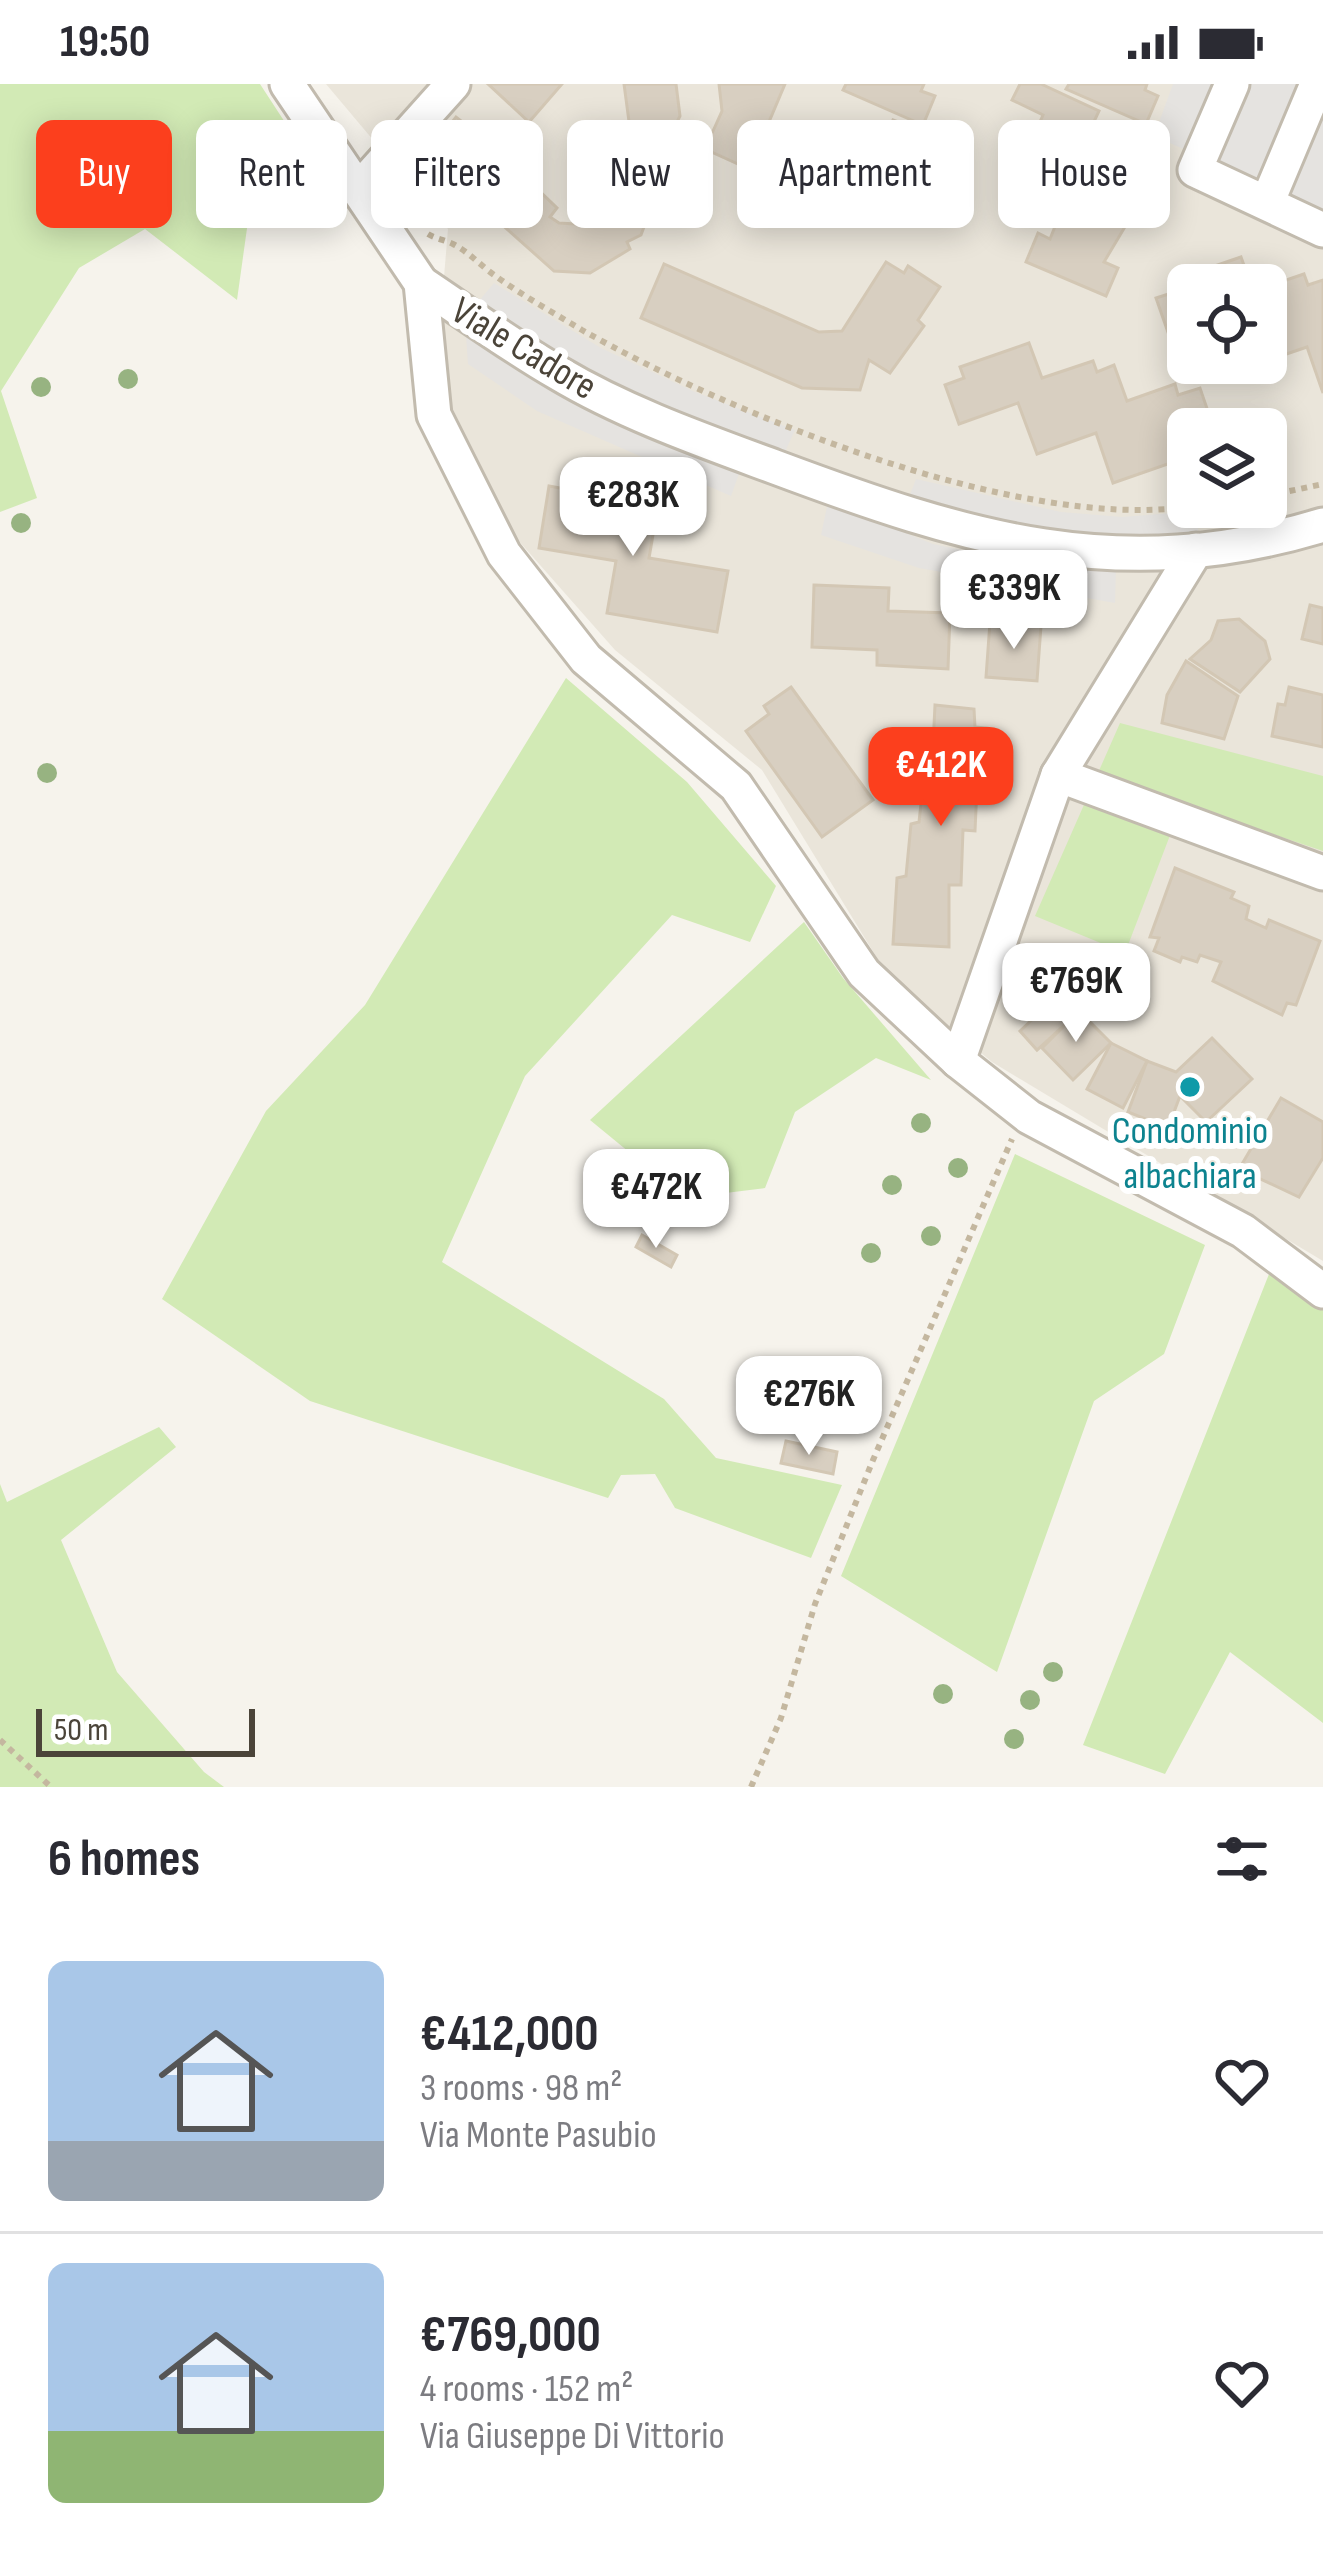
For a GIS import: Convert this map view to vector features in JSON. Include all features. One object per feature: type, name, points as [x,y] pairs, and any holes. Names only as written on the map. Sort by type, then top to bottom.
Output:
[{"type":"street","points":[[286,84],[421,283],[434,415],[504,554],[586,659],[736,786],[864,973],[958,1061],[1029,1117],[1243,1232],[1323,1291]]},
{"type":"street","points":[[358,190],[453,84]]},
{"type":"street","points":[[1232,84],[1195,170],[1323,230]]},
{"type":"street","points":[[1267,203],[1317,84]]},
{"type":"street","name":"Viale Cadore","points":[[421,283],[560,375],[685,433],[908,516],[993,540],[1073,551],[1196,550],[1323,525]]},
{"type":"street","points":[[958,1061],[1058,775],[1196,550]]},
{"type":"street","points":[[1058,775],[1323,873]]},
{"type":"path","points":[[422,228],[586,332],[769,417],[916,470],[1047,502],[1144,513],[1167,510]]},
{"type":"path","points":[[1287,492],[1323,484]]},
{"type":"path","points":[[751,1787],[873,1460],[1003,1150],[1029,1117]]},
{"type":"path","points":[[0,1740],[51,1787]]},
{"type":"shaded area","points":[[326,84],[1323,84],[1323,1261],[992,1062],[888,976],[762,770],[615,650],[510,531],[436,373],[447,228],[543,228],[543,120],[371,120],[371,137]]},
{"type":"shaded area","points":[[1173,84],[1323,84],[1323,246],[1178,175],[1188,151],[1170,143],[1170,120],[1160,120]]},
{"type":"shaded area","points":[[494,283],[601,348],[695,392],[795,430],[784,454],[585,371],[478,302]]},
{"type":"shaded area","points":[[466,335],[625,426],[740,471],[731,496],[537,411],[468,364]]},
{"type":"shaded area","points":[[916,479],[1061,512],[1122,517],[1167,513],[1167,528],[1198,531],[1121,538],[1056,535],[908,500]]},
{"type":"shaded area","points":[[828,502],[933,544],[1019,562],[1116,568],[1115,603],[919,568],[821,535]]},
{"type":"green space","points":[[0,84],[260,84],[283,120],[196,120],[196,228],[247,228],[237,300],[145,229],[79,268],[1,391],[37,498],[0,512]]},
{"type":"green space","points":[[566,678],[687,782],[776,886],[750,942],[672,915],[525,1076],[442,1262],[664,1399],[716,1458],[842,1485],[811,1558],[675,1508],[655,1474],[621,1475],[608,1498],[310,1401],[162,1299],[266,1111],[365,1005]]},
{"type":"green space","points":[[1120,723],[1323,776],[1323,851],[1182,804],[1125,953],[1035,916]]},
{"type":"green space","points":[[804,922],[843,978],[931,1080],[876,1058],[795,1112],[765,1188],[685,1198],[590,1120]]},
{"type":"green space","points":[[1015,1154],[1205,1245],[1164,1354],[1094,1401],[997,1672],[841,1576]]},
{"type":"green space","points":[[1271,1269],[1323,1307],[1323,1723],[1230,1652],[1165,1774],[1083,1745]]},
{"type":"green space","points":[[159,1427],[176,1447],[61,1540],[117,1672],[204,1772],[224,1787],[0,1787],[0,1484],[7,1502]]},
{"type":"building","points":[[488,84],[562,84],[527,120]]},
{"type":"building","points":[[624,84],[676,84],[678,120],[629,120]]},
{"type":"building","points":[[719,84],[785,84],[770,120],[737,120],[737,164],[713,153],[713,131],[722,111]]},
{"type":"building","points":[[846,84],[924,84],[921,91],[935,96],[925,120],[912,120],[843,90]]},
{"type":"building","points":[[1020,84],[1041,84],[1099,111],[1095,120],[1041,120],[1043,115],[1012,100]]},
{"type":"building","points":[[1069,84],[1147,84],[1145,90],[1158,96],[1148,120],[1137,120],[1066,89]]},
{"type":"building","points":[[543,194],[557,208],[550,217],[567,223],[567,228],[644,228],[641,235],[627,242],[630,249],[590,273],[554,271],[506,228],[543,228]]},
{"type":"building","points":[[1054,228],[1124,228],[1104,262],[1118,268],[1106,296],[1026,262],[1038,233],[1050,239]]},
{"type":"building","points":[[886,262],[904,273],[908,266],[940,287],[918,320],[924,326],[890,373],[869,360],[860,390],[802,388],[641,318],[664,264],[819,332],[842,331]]},
{"type":"building","points":[[1304,274],[1308,285],[1323,280],[1323,393],[1307,347],[1287,354],[1287,280]]},
{"type":"building","points":[[1167,295],[1167,329],[1156,298]]},
{"type":"building","points":[[1029,343],[1042,378],[1093,361],[1097,372],[1114,365],[1127,401],[1175,384],[1178,395],[1200,388],[1207,408],[1167,408],[1167,464],[1113,483],[1096,433],[1037,454],[1018,403],[959,424],[945,385],[964,378],[960,367]]},
{"type":"building","points":[[549,486],[658,506],[649,558],[728,571],[717,632],[607,613],[616,561],[539,548]]},
{"type":"building","points":[[814,585],[889,588],[888,611],[950,613],[948,669],[877,665],[877,650],[812,647]]},
{"type":"building","points":[[1310,605],[1323,608],[1323,644],[1302,639]]},
{"type":"building","points":[[1239,619],[1265,641],[1270,659],[1240,692],[1190,659],[1211,640],[1218,621]]},
{"type":"building","points":[[990,622],[1041,626],[1037,681],[986,677]]},
{"type":"building","points":[[1186,661],[1238,696],[1224,739],[1162,723],[1167,695]]},
{"type":"building","points":[[791,687],[873,800],[822,837],[746,731],[769,714],[764,706]]},
{"type":"building","points":[[1289,687],[1323,695],[1323,747],[1272,736],[1278,704],[1285,705]]},
{"type":"building","points":[[935,705],[974,709],[975,727],[987,728],[985,745],[991,745],[989,773],[980,773],[975,831],[963,830],[961,885],[949,885],[949,947],[893,944],[897,878],[906,876],[911,824],[919,822],[925,767],[932,767]]},
{"type":"building","points":[[1175,868],[1234,892],[1231,898],[1249,906],[1246,919],[1266,928],[1269,920],[1320,941],[1296,1005],[1287,1003],[1282,1015],[1213,981],[1221,962],[1200,955],[1197,962],[1182,957],[1180,962],[1154,951],[1159,938],[1150,937]]},
{"type":"building","points":[[1052,979],[1081,1010],[1037,1050],[1020,1031],[1036,1016],[1025,1005]]},
{"type":"building","points":[[1079,1011],[1111,1043],[1073,1080],[1042,1048]]},
{"type":"building","name":"Condominio albachiara","points":[[1212,1038],[1252,1079],[1206,1122],[1180,1096],[1168,1128],[1128,1112],[1147,1061],[1176,1072]]},
{"type":"building","points":[[1111,1043],[1147,1061],[1123,1108],[1087,1089]]},
{"type":"building","points":[[1281,1098],[1323,1122],[1323,1158],[1299,1197],[1239,1169]]},
{"type":"building","points":[[642,1235],[677,1255],[671,1267],[636,1247]]},
{"type":"building","points":[[786,1441],[837,1452],[833,1474],[781,1463]]},
{"type":"place","name":"Condominio albachiara","points":[[1190,1087]]}]
